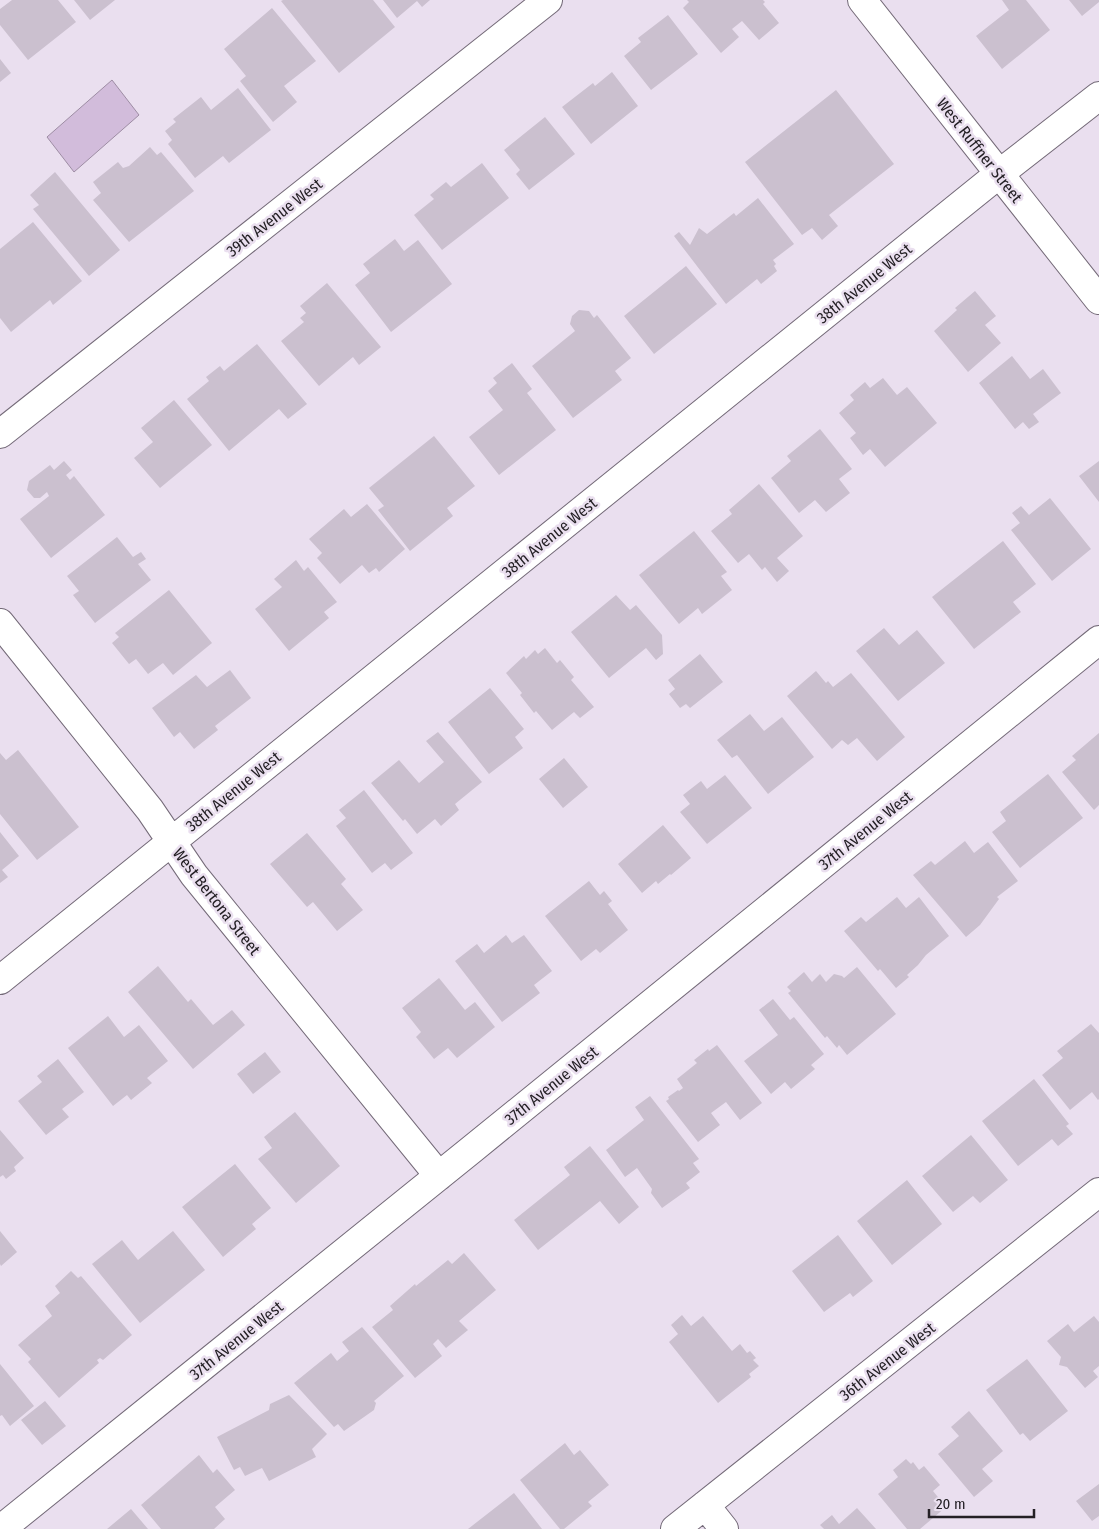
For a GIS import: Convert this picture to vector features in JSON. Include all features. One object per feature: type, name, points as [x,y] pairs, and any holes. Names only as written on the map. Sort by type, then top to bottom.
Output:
[{"type":"street","name":"39th Avenue West","points":[[0,434],[548,0]]},
{"type":"street","name":"West Ruffner Street","points":[[862,0],[1099,300]]},
{"type":"street","name":"38th Avenue West","points":[[0,980],[999,174],[1099,96]]},
{"type":"street","name":"West Bertona Street","points":[[0,623],[150,810],[194,875],[439,1176]]},
{"type":"street","name":"37th Avenue West","points":[[1,1529],[1099,640]]},
{"type":"street","name":"36th Avenue West","points":[[674,1529],[1099,1192]]},
{"type":"street","points":[[705,1505],[724,1529]]},
{"type":"shaded area","points":[[112,80],[139,115],[74,172],[47,137]]},
{"type":"building","points":[[12,0],[58,0],[76,22],[28,60],[0,25],[0,9]]},
{"type":"building","points":[[74,0],[115,0],[90,20]]},
{"type":"building","points":[[373,0],[395,27],[339,73],[281,1]]},
{"type":"building","points":[[383,0],[430,0],[422,7],[417,1],[397,18]]},
{"type":"building","points":[[687,0],[763,0],[765,2],[763,4],[779,23],[759,40],[742,21],[732,29],[739,37],[721,53],[683,8],[689,2]]},
{"type":"building","points":[[1002,0],[1026,0],[1050,30],[1002,69],[976,36],[1009,10]]},
{"type":"building","points":[[1069,0],[1099,0],[1099,2],[1082,16]]},
{"type":"building","points":[[272,8],[316,61],[284,86],[297,102],[273,122],[240,81],[246,76],[224,49]]},
{"type":"building","points":[[668,15],[698,54],[651,90],[624,56],[641,42],[638,38]]},
{"type":"building","points":[[0,59],[11,73],[0,82]]},
{"type":"building","points":[[612,72],[638,106],[591,144],[562,107],[593,83],[595,86]]},
{"type":"building","points":[[238,88],[271,130],[229,163],[223,156],[195,178],[168,144],[172,140],[165,131],[176,122],[173,119],[201,97],[211,110]]},
{"type":"building","points":[[836,90],[894,164],[829,215],[838,226],[822,240],[812,228],[802,235],[745,162]]},
{"type":"building","points":[[545,117],[575,154],[529,190],[516,174],[520,170],[504,150]]},
{"type":"building","points":[[150,147],[157,155],[161,152],[194,191],[129,242],[93,200],[101,193],[93,182],[118,162],[123,168],[129,166]]},
{"type":"building","points":[[482,163],[509,198],[442,250],[414,215],[434,199],[430,195],[446,182],[451,187]]},
{"type":"building","points":[[55,172],[120,250],[89,276],[33,209],[39,205],[30,195]]},
{"type":"building","points":[[758,198],[794,244],[773,260],[777,271],[761,284],[757,279],[726,304],[674,236],[679,232],[690,245],[699,228],[707,234],[734,213],[736,216]]},
{"type":"building","points":[[33,222],[82,281],[53,305],[50,300],[11,332],[0,318],[0,249]]},
{"type":"building","points":[[395,239],[404,251],[418,240],[452,284],[391,332],[355,285],[370,273],[363,264]]},
{"type":"building","points":[[686,266],[717,304],[654,354],[624,316]]},
{"type":"building","points":[[327,283],[381,347],[359,365],[353,357],[319,386],[281,341],[304,322],[300,318],[306,313],[300,306]]},
{"type":"building","points":[[975,291],[996,316],[985,325],[1001,343],[968,372],[934,331],[957,310],[955,308]]},
{"type":"building","points":[[579,310],[589,311],[594,318],[597,315],[631,358],[615,371],[622,380],[573,418],[532,366],[575,331],[570,324],[572,316]]},
{"type":"building","points":[[257,344],[307,404],[288,419],[279,409],[229,451],[187,399],[209,381],[206,377],[220,366],[224,371]]},
{"type":"building","points":[[1012,356],[1030,379],[1043,369],[1061,393],[1033,414],[1039,422],[1029,429],[1023,422],[1015,429],[979,383]]},
{"type":"building","points":[[512,363],[532,389],[527,393],[556,430],[499,475],[469,437],[503,410],[488,391],[497,383],[493,378]]},
{"type":"building","points":[[883,378],[897,395],[907,387],[937,423],[885,467],[870,449],[863,455],[850,438],[856,433],[839,413],[854,400],[850,395],[865,382],[870,388]]},
{"type":"building","points":[[174,400],[212,445],[160,488],[134,458],[153,442],[141,428]]},
{"type":"building","points":[[820,429],[852,469],[839,479],[850,493],[826,512],[815,500],[799,513],[771,478],[791,461],[787,456]]},
{"type":"building","points":[[434,436],[475,486],[447,508],[453,516],[410,551],[378,510],[384,506],[369,488]]},
{"type":"building","points":[[64,461],[72,470],[66,475],[70,480],[74,476],[105,515],[51,558],[20,519],[49,496],[47,492],[40,498],[34,498],[27,490],[29,481],[50,465],[54,470]]},
{"type":"building","points":[[1099,461],[1099,502],[1079,476]]},
{"type":"building","points":[[759,484],[803,536],[777,558],[789,571],[777,582],[765,567],[762,570],[749,554],[738,563],[711,531],[732,514],[729,510]]},
{"type":"building","points":[[1050,498],[1091,549],[1052,581],[1011,530],[1020,523],[1012,513],[1021,506],[1029,515]]},
{"type":"building","points":[[367,504],[405,549],[379,572],[376,568],[369,573],[362,565],[340,584],[317,558],[322,553],[309,539],[344,509],[351,517]]},
{"type":"building","points":[[694,531],[727,572],[721,576],[732,590],[702,614],[698,608],[679,624],[639,575]]},
{"type":"building","points":[[117,537],[133,557],[141,552],[146,559],[138,564],[151,580],[95,623],[73,595],[79,591],[67,576]]},
{"type":"building","points":[[1003,541],[1036,584],[1013,602],[1021,612],[974,649],[932,597]]},
{"type":"building","points":[[296,560],[304,571],[308,567],[337,602],[324,612],[329,618],[289,651],[255,609],[282,587],[274,579]]},
{"type":"building","points":[[169,590],[212,643],[173,675],[163,663],[148,674],[136,659],[129,664],[112,643],[119,637],[115,633]]},
{"type":"building","points":[[616,595],[630,610],[636,605],[662,635],[663,654],[656,660],[646,648],[609,678],[571,632]]},
{"type":"building","points":[[884,628],[899,645],[917,630],[945,663],[898,701],[856,651]]},
{"type":"building","points":[[545,648],[557,663],[560,660],[574,677],[571,680],[594,707],[580,718],[574,712],[552,730],[536,711],[534,713],[520,695],[522,693],[506,673],[524,656],[526,659],[535,650],[538,654]]},
{"type":"building","points":[[700,654],[723,682],[690,708],[686,704],[680,708],[669,694],[675,689],[668,680]]},
{"type":"building","points":[[230,670],[251,698],[215,726],[218,730],[194,749],[180,732],[174,737],[152,708],[196,675],[207,687]]},
{"type":"building","points":[[816,671],[826,683],[828,681],[833,687],[851,673],[905,737],[877,761],[857,738],[848,745],[842,740],[832,749],[787,696]]},
{"type":"building","points":[[490,688],[524,729],[515,737],[523,748],[489,774],[448,722]]},
{"type":"building","points":[[750,714],[764,731],[782,717],[814,757],[768,794],[737,755],[732,758],[717,740]]},
{"type":"building","points":[[438,732],[482,782],[455,804],[459,810],[441,826],[435,819],[417,834],[405,819],[403,821],[371,783],[399,760],[419,783],[444,762],[426,741]]},
{"type":"building","points":[[1099,733],[1099,805],[1094,810],[1062,772],[1076,760],[1072,756]]},
{"type":"building","points":[[18,750],[79,827],[37,860],[0,814],[0,753],[6,760]]},
{"type":"building","points":[[564,758],[588,787],[563,808],[539,779]]},
{"type":"building","points":[[1048,774],[1083,818],[1020,868],[992,832],[1006,821],[1000,812]]},
{"type":"building","points":[[725,775],[752,808],[707,844],[680,812],[690,804],[683,795],[701,781],[707,789]]},
{"type":"building","points":[[364,790],[413,853],[391,870],[385,863],[372,873],[336,826],[346,818],[339,810]]},
{"type":"building","points":[[663,825],[691,858],[671,875],[658,884],[656,881],[642,893],[618,864]]},
{"type":"building","points":[[0,832],[19,856],[2,870],[8,877],[0,883]]},
{"type":"building","points":[[307,833],[346,879],[341,884],[363,910],[337,931],[313,902],[307,907],[270,864]]},
{"type":"building","points":[[965,841],[974,853],[988,842],[1018,881],[997,897],[999,899],[980,925],[966,937],[913,875],[931,861],[935,865]]},
{"type":"building","points":[[589,881],[600,895],[604,891],[612,901],[608,904],[628,930],[600,953],[596,949],[581,961],[545,916]]},
{"type":"building","points":[[897,897],[906,908],[919,897],[949,936],[926,955],[907,975],[909,977],[896,988],[880,969],[878,971],[844,931],[861,917],[866,922]]},
{"type":"building","points":[[506,935],[512,943],[524,935],[552,971],[534,985],[540,993],[502,1022],[455,961],[477,944],[484,953]]},
{"type":"building","points":[[158,966],[188,1002],[191,999],[213,1025],[232,1010],[245,1025],[193,1069],[128,992]]},
{"type":"building","points":[[857,967],[896,1014],[847,1055],[839,1045],[837,1048],[827,1036],[825,1038],[788,993],[791,991],[787,987],[804,972],[812,982],[820,974],[826,982],[834,974],[844,978]]},
{"type":"building","points":[[439,978],[465,1010],[475,1002],[495,1027],[457,1058],[448,1048],[434,1059],[416,1037],[421,1032],[402,1008]]},
{"type":"building","points":[[773,999],[790,1020],[794,1017],[824,1054],[811,1065],[815,1069],[791,1089],[785,1082],[771,1094],[744,1061],[778,1035],[759,1010]]},
{"type":"building","points":[[108,1016],[124,1037],[139,1025],[168,1061],[147,1078],[152,1083],[131,1100],[127,1095],[113,1106],[68,1048]]},
{"type":"building","points":[[1091,1024],[1099,1033],[1099,1099],[1092,1092],[1070,1110],[1042,1075],[1063,1058],[1057,1051]]},
{"type":"building","points":[[717,1045],[762,1103],[740,1120],[726,1102],[711,1113],[720,1125],[698,1142],[666,1101],[669,1099],[668,1097],[683,1088],[677,1079],[697,1063],[694,1060],[708,1049],[709,1051]]},
{"type":"building","points":[[265,1052],[281,1072],[253,1094],[237,1074]]},
{"type":"building","points":[[58,1059],[84,1092],[62,1109],[69,1117],[46,1135],[18,1101],[42,1082],[37,1076]]},
{"type":"building","points":[[1034,1079],[1069,1124],[1066,1126],[1073,1134],[1058,1146],[1052,1139],[1018,1166],[982,1121]]},
{"type":"building","points":[[650,1096],[699,1159],[693,1163],[700,1172],[686,1183],[690,1188],[662,1208],[651,1193],[652,1189],[637,1168],[625,1177],[606,1150],[644,1120],[635,1107]]},
{"type":"building","points":[[295,1112],[340,1166],[296,1203],[258,1159],[272,1148],[264,1137]]},
{"type":"building","points":[[0,1130],[24,1158],[14,1167],[16,1171],[6,1179],[3,1175],[0,1177]]},
{"type":"building","points":[[971,1135],[1008,1180],[980,1203],[973,1196],[953,1212],[922,1176]]},
{"type":"building","points":[[590,1146],[639,1207],[619,1224],[600,1201],[538,1250],[514,1220],[570,1175],[564,1167]]},
{"type":"building","points":[[235,1164],[271,1208],[252,1224],[256,1229],[223,1257],[182,1207]]},
{"type":"building","points":[[907,1180],[942,1224],[892,1265],[857,1221]]},
{"type":"building","points":[[0,1231],[17,1252],[1,1266],[0,1264]]},
{"type":"building","points":[[173,1231],[205,1270],[140,1323],[92,1264],[122,1240],[138,1260]]},
{"type":"building","points":[[838,1235],[873,1281],[853,1297],[850,1293],[824,1312],[792,1271]]},
{"type":"building","points":[[464,1253],[496,1290],[459,1321],[468,1330],[446,1348],[438,1339],[433,1344],[442,1356],[415,1378],[372,1327],[393,1310],[390,1306],[415,1284],[416,1286],[448,1260],[452,1264]]},
{"type":"building","points":[[71,1271],[78,1278],[81,1276],[132,1335],[103,1360],[100,1358],[97,1360],[99,1363],[59,1398],[28,1362],[31,1359],[18,1345],[52,1316],[45,1306],[60,1293],[55,1286]]},
{"type":"building","points":[[682,1315],[691,1326],[703,1316],[732,1351],[740,1344],[747,1353],[750,1351],[756,1358],[753,1360],[759,1366],[749,1374],[751,1377],[718,1403],[669,1342],[678,1334],[671,1325]]},
{"type":"building","points":[[1094,1316],[1099,1322],[1099,1366],[1093,1371],[1098,1377],[1085,1388],[1067,1367],[1059,1365],[1061,1357],[1047,1341],[1068,1324],[1074,1332]]},
{"type":"building","points":[[362,1327],[404,1376],[374,1401],[376,1403],[374,1410],[344,1431],[338,1424],[334,1427],[294,1383],[331,1353],[337,1361],[349,1351],[342,1342]]},
{"type":"building","points":[[1027,1359],[1068,1411],[1030,1441],[1023,1433],[1020,1435],[986,1390]]},
{"type":"building","points":[[0,1364],[34,1406],[10,1426],[2,1415],[0,1416]]},
{"type":"building","points":[[289,1395],[327,1434],[312,1449],[316,1457],[269,1481],[262,1468],[245,1476],[240,1467],[234,1470],[217,1437],[269,1410],[270,1404]]},
{"type":"building","points":[[45,1401],[66,1426],[42,1445],[21,1420]]},
{"type":"building","points":[[969,1411],[1003,1451],[982,1469],[993,1481],[974,1497],[938,1454],[959,1436],[951,1427]]},
{"type":"building","points":[[565,1443],[574,1455],[580,1450],[609,1485],[588,1502],[592,1506],[564,1529],[560,1529],[520,1480]]},
{"type":"building","points":[[199,1455],[213,1473],[217,1469],[235,1490],[215,1507],[225,1519],[214,1529],[161,1529],[141,1505]]},
{"type":"building","points":[[906,1459],[911,1464],[913,1462],[919,1470],[924,1466],[940,1485],[933,1491],[946,1507],[920,1529],[907,1529],[878,1494],[898,1477],[893,1470]]},
{"type":"building","points":[[1099,1484],[1099,1516],[1092,1521],[1076,1501]]},
{"type":"building","points":[[514,1493],[542,1529],[468,1529]]},
{"type":"building","points":[[857,1508],[876,1529],[824,1529],[820,1525],[832,1515],[839,1524]]},
{"type":"building","points":[[131,1509],[148,1529],[107,1529]]}]
